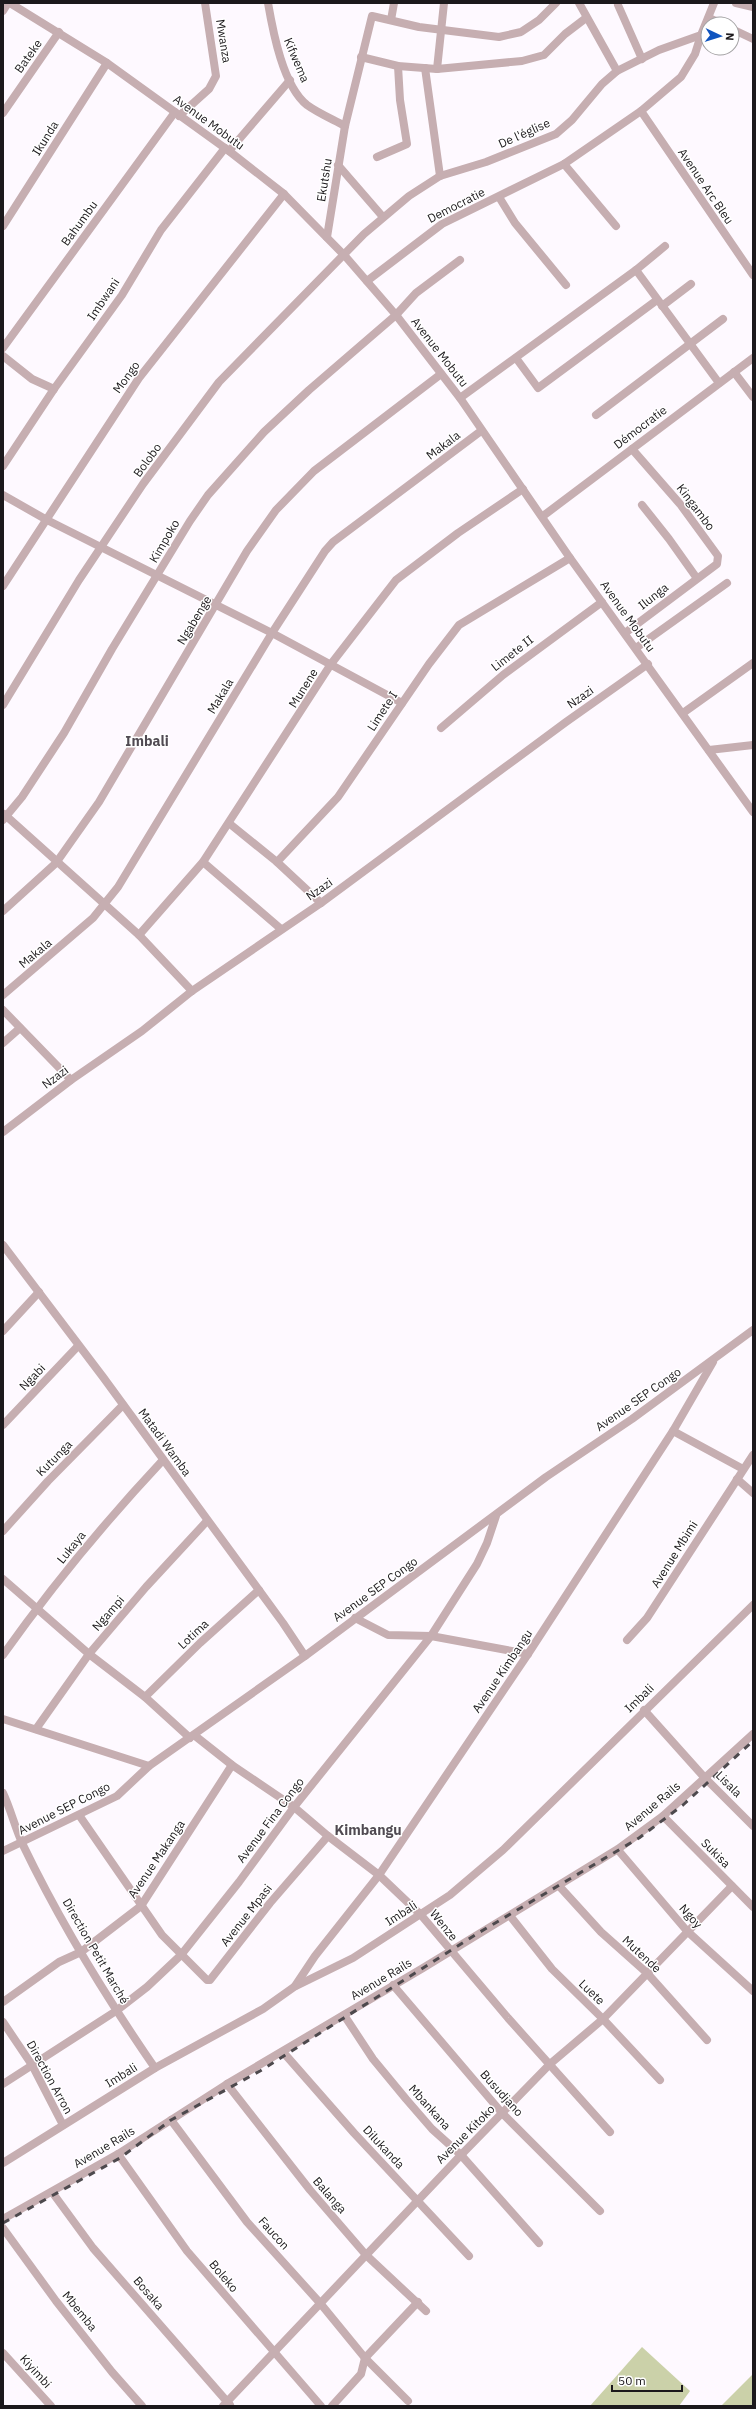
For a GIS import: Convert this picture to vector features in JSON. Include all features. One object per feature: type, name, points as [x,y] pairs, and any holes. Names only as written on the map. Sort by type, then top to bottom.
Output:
[{"type":"street","points":[[3,10],[9,3]]},
{"type":"street","name":"Avenue Mobutu","points":[[9,3],[108,63],[227,150],[284,194],[345,256],[396,315],[460,398],[481,431],[543,516],[570,558],[626,633],[753,812]]},
{"type":"street","name":"Mwanza","points":[[177,114],[209,89],[216,76],[206,3]]},
{"type":"street","name":"Kifwema","points":[[268,3],[275,42],[290,80],[307,104],[345,126]]},
{"type":"street","points":[[394,3],[391,20],[419,27],[491,36],[521,32],[539,20],[556,3]]},
{"type":"street","points":[[437,69],[440,29],[444,3]]},
{"type":"street","points":[[579,3],[586,18],[617,71]]},
{"type":"street","points":[[710,16],[714,3]]},
{"type":"street","points":[[736,3],[753,7]]},
{"type":"street","points":[[618,5],[642,59]]},
{"type":"street","name":"Ekutshu","points":[[327,237],[345,126],[372,16],[391,20]]},
{"type":"street","points":[[361,57],[398,66],[437,69],[507,63],[541,57],[586,18]]},
{"type":"street","name":"Bateke","points":[[3,113],[59,32]]},
{"type":"street","points":[[740,33],[753,39]]},
{"type":"street","name":"De l'église","points":[[345,256],[383,217],[410,196],[440,176],[486,162],[548,139],[572,120],[602,84],[617,71],[700,35]]},
{"type":"street","name":"Democratie","points":[[367,281],[442,224],[564,164],[640,111],[680,76],[695,54],[700,38]]},
{"type":"street","name":"Ikunda","points":[[3,226],[108,63]]},
{"type":"street","points":[[377,157],[407,144],[400,100],[398,66]]},
{"type":"street","points":[[425,68],[440,176]]},
{"type":"street","name":"Imbwani","points":[[3,466],[54,389],[122,295],[161,230],[227,150],[290,80]]},
{"type":"street","name":"Avenue Arc Bleu","points":[[640,111],[753,275]]},
{"type":"street","name":"Bahumbu","points":[[3,348],[177,114]]},
{"type":"street","points":[[564,164],[616,226]]},
{"type":"street","points":[[338,165],[383,217]]},
{"type":"street","name":"Mongo","points":[[3,586],[47,520],[110,420],[139,378],[284,194]]},
{"type":"street","points":[[499,197],[515,223],[566,285]]},
{"type":"street","points":[[460,398],[636,270],[665,246]]},
{"type":"street","name":"Bolobo","points":[[3,705],[56,617],[143,484],[219,382],[345,256]]},
{"type":"street","name":"Kimpoko","points":[[4,817],[64,733],[112,649],[190,521],[208,495],[250,448],[309,390],[396,315],[416,293],[460,260]]},
{"type":"street","points":[[636,270],[719,383]]},
{"type":"street","points":[[516,358],[538,388],[660,303],[691,284]]},
{"type":"street","points":[[596,415],[723,319]]},
{"type":"street","points":[[3,356],[32,379],[54,389]]},
{"type":"street","name":"Démocratie","points":[[543,516],[753,358]]},
{"type":"street","points":[[734,372],[753,397]]},
{"type":"street","name":"Ngabenge","points":[[3,911],[56,863],[99,802],[247,551],[284,500],[314,471],[441,374]]},
{"type":"street","name":"Makala","points":[[3,995],[69,940],[105,905],[141,852],[301,586],[333,542],[481,431]]},
{"type":"street","name":"Kingambo","points":[[632,448],[680,504],[718,556],[717,564],[696,577]]},
{"type":"street","name":"Munene","points":[[139,935],[203,862],[230,824],[331,664],[401,575],[458,533],[523,489]]},
{"type":"street","points":[[3,495],[47,520],[103,546],[272,633],[402,703]]},
{"type":"street","points":[[642,505],[669,539],[696,577]]},
{"type":"street","name":"Limete I","points":[[277,862],[338,797],[402,703],[459,625],[570,558]]},
{"type":"street","name":"Ilunga","points":[[626,633],[696,577]]},
{"type":"street","points":[[636,648],[728,583]]},
{"type":"street","name":"Limete II","points":[[441,728],[503,675],[602,602]]},
{"type":"street","points":[[683,713],[753,663]]},
{"type":"street","name":"Nzazi","points":[[3,1132],[71,1080],[142,1031],[192,991],[321,903],[560,726],[648,664]]},
{"type":"street","points":[[709,750],[753,745]]},
{"type":"street","points":[[4,817],[139,935],[192,991]]},
{"type":"street","points":[[230,824],[277,862],[321,903]]},
{"type":"street","points":[[203,862],[281,929]]},
{"type":"street","points":[[3,1010],[71,1080]]},
{"type":"street","points":[[3,1043],[20,1028]]},
{"type":"street","name":"Matadi Wamba","points":[[3,1245],[123,1404],[207,1522],[259,1590],[305,1656]]},
{"type":"street","points":[[3,1331],[39,1292]]},
{"type":"street","name":"Avenue SEP Congo","points":[[3,1851],[22,1844],[117,1796],[149,1766],[305,1656],[546,1478],[753,1330]]},
{"type":"street","name":"Ngabi","points":[[3,1425],[78,1346]]},
{"type":"street","name":"Avenue Kimbangu","points":[[294,1987],[315,1956],[379,1875],[528,1654],[673,1431],[714,1359]]},
{"type":"street","name":"Kutunga","points":[[3,1531],[48,1481],[123,1404]]},
{"type":"street","points":[[673,1431],[743,1469]]},
{"type":"street","name":"Avenue Mbimi","points":[[627,1640],[647,1618],[753,1455]]},
{"type":"street","name":"Lukaya","points":[[3,1655],[36,1608],[122,1504],[163,1460]]},
{"type":"street","points":[[738,1479],[753,1493]]},
{"type":"street","name":"Avenue Fina Congo","points":[[3,2084],[116,2011],[147,1987],[181,1954],[239,1882],[294,1806],[431,1636],[477,1564],[487,1543],[496,1516]]},
{"type":"street","name":"Ngampi","points":[[36,1729],[89,1654],[146,1587],[207,1522]]},
{"type":"street","name":"Wenze","points":[[3,1579],[89,1654],[145,1697],[192,1736],[232,1765],[294,1806],[328,1836],[379,1875],[421,1915],[449,1951],[610,2132]]},
{"type":"street","name":"Lotima","points":[[145,1697],[200,1643],[259,1590]]},
{"type":"street","name":"Imbali","points":[[3,2163],[155,2068],[263,2009],[294,1987],[353,1958],[421,1915],[458,1888],[503,1850],[644,1710],[753,1605]]},
{"type":"street","points":[[355,1618],[388,1635],[431,1636],[528,1654]]},
{"type":"street","name":"Lisala","points":[[644,1710],[704,1777],[753,1826]]},
{"type":"street","points":[[3,1719],[149,1766]]},
{"type":"street","name":"Avenue Rails","points":[[3,2219],[118,2154],[227,2084],[283,2052],[449,1951],[511,1917],[618,1850],[663,1816],[704,1777],[751,1738]]},
{"type":"street","name":"Avenue Makanga","points":[[3,2002],[60,1962],[81,1952],[141,1906],[232,1765]]},
{"type":"street","name":"Direction Petit Marché","points":[[3,1793],[22,1844],[81,1952],[116,2011],[155,2068]]},
{"type":"street","points":[[79,1815],[162,1935],[181,1954]]},
{"type":"street","name":"Sukisa","points":[[663,1816],[753,1907]]},
{"type":"street","name":"Avenue Mpasi","points":[[181,1954],[207,1980],[213,1979],[270,1903],[328,1836]]},
{"type":"street","name":"Ngoy","points":[[618,1850],[687,1931],[753,1991]]},
{"type":"street","name":"Avenue Kitoko","points":[[227,2405],[273,2353],[417,2200],[550,2064],[603,2019],[732,1886]]},
{"type":"street","name":"Mutende","points":[[560,1887],[601,1932],[647,1973],[707,2040]]},
{"type":"street","name":"Luete","points":[[511,1917],[552,1969],[603,2019],[660,2080]]},
{"type":"street","name":"Busudjano","points":[[393,1985],[502,2113],[600,2211]]},
{"type":"street","name":"Mbankana","points":[[344,2015],[373,2059],[406,2099],[432,2129],[461,2155],[539,2243]]},
{"type":"street","name":"Direction Arron","points":[[3,2022],[32,2065],[62,2125]]},
{"type":"street","name":"Dilukanda","points":[[283,2052],[469,2256]]},
{"type":"street","name":"Balanga","points":[[227,2084],[310,2190],[366,2255],[426,2311]]},
{"type":"street","name":"Faucon","points":[[171,2120],[248,2222],[320,2303],[365,2358],[408,2401]]},
{"type":"street","name":"Boleko","points":[[118,2154],[187,2251],[273,2353],[321,2406]]},
{"type":"street","name":"Bosaka","points":[[52,2192],[93,2248],[227,2405]]},
{"type":"street","name":"Mbemba","points":[[3,2228],[56,2301],[112,2372],[142,2406]]},
{"type":"street","points":[[332,2406],[361,2374],[365,2358],[418,2302]]},
{"type":"street","name":"Kiyimbi","points":[[3,2353],[51,2406]]},
{"type":"green space","points":[[642,2347],[690,2391],[679,2406],[590,2406]]},
{"type":"green space","points":[[753,2374],[753,2406],[721,2406]]},
{"type":"railway","points":[[3,2223],[120,2158],[171,2120],[260,2071],[480,1932],[639,1838],[683,1805],[753,1741]]},
{"type":"district","name":"Imbali","points":[[147,741]]},
{"type":"district","name":"Kimbangu","points":[[368,1830]]}]
